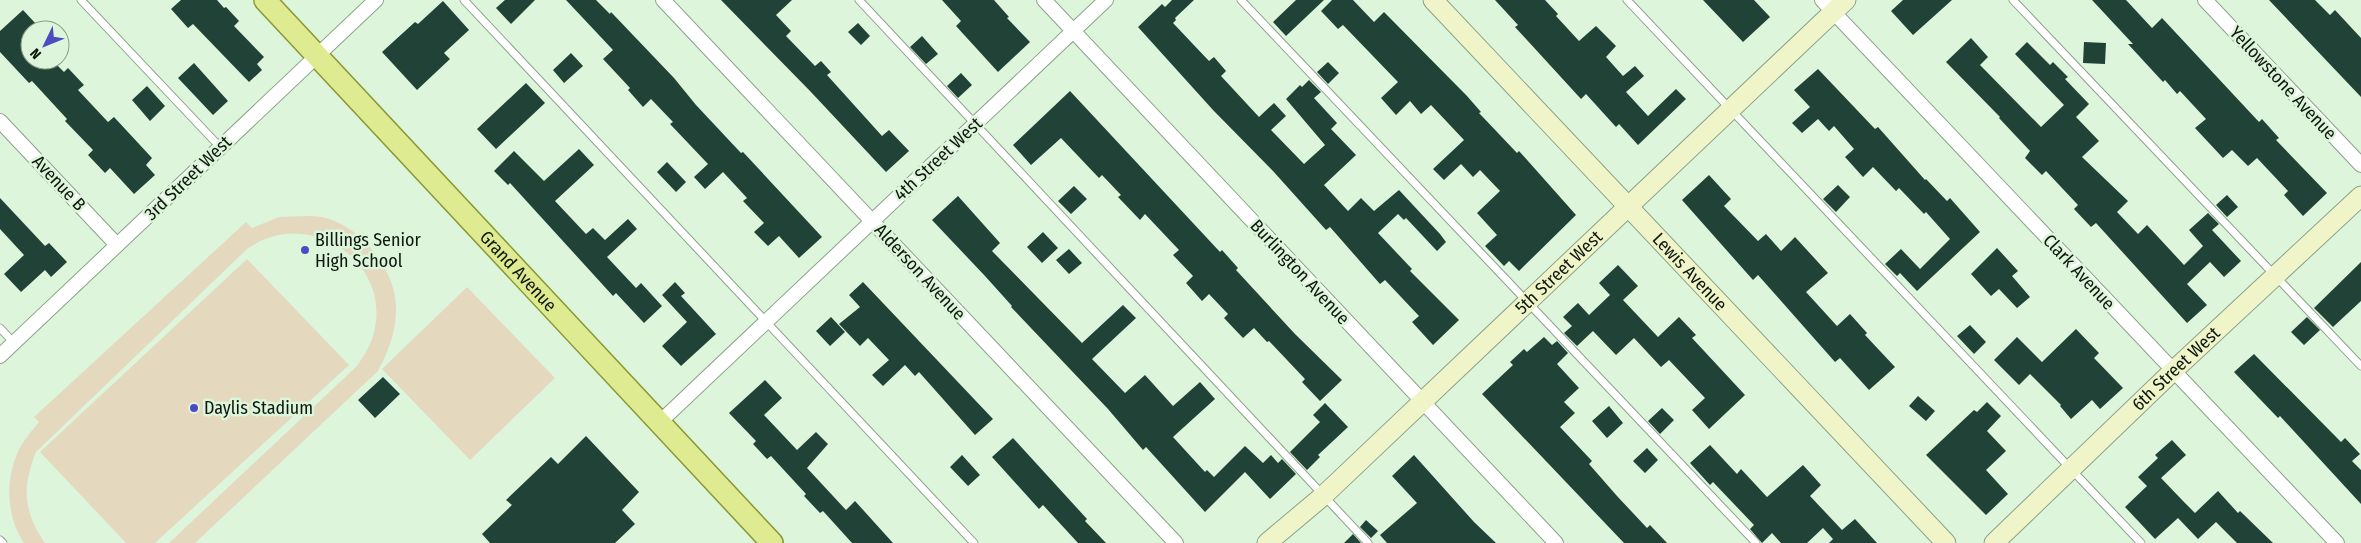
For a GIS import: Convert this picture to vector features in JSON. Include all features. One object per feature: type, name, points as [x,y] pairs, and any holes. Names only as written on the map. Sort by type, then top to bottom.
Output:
[{"type":"main road","name":"Grand Avenue","points":[[265,0],[772,543]]},
{"type":"street","name":"3rd Street West","points":[[0,356],[376,0]]},
{"type":"street","name":"Alderson Avenue","points":[[663,0],[1176,543]]},
{"type":"street","name":"Burlington Avenue","points":[[1044,0],[1556,543]]},
{"type":"street","name":"4th Street West","points":[[660,422],[1106,0]]},
{"type":"street","name":"Lewis Avenue","points":[[1432,0],[1946,543]]},
{"type":"street","name":"Yellowstone Avenue","points":[[2205,0],[2361,165]]},
{"type":"street","name":"5th Street West","points":[[1267,543],[1324,496],[1423,402],[1731,109],[1834,4]]},
{"type":"street","name":"Clark Avenue","points":[[1834,4],[2173,371],[2336,543]]},
{"type":"street","name":"Avenue B","points":[[0,121],[117,245]]},
{"type":"street","name":"6th Street West","points":[[1994,543],[2173,371],[2361,196]]},
{"type":"lane","points":[[81,0],[220,147]]},
{"type":"lane","points":[[464,0],[974,543]]},
{"type":"lane","points":[[859,0],[1368,543]]},
{"type":"lane","points":[[1240,0],[1756,543]]},
{"type":"lane","points":[[1627,0],[2141,543]]},
{"type":"lane","points":[[2013,0],[2361,366]]},
{"type":"lane","points":[[0,328],[14,343]]},
{"type":"lane","points":[[0,540],[3,543]]},
{"type":"shaded area","points":[[317,216],[336,222],[350,229],[362,239],[383,265],[395,295],[396,318],[391,342],[378,371],[195,543],[169,543],[357,366],[372,340],[376,309],[371,285],[359,264],[341,248],[319,237],[295,234],[270,237],[246,250],[36,452],[28,476],[27,499],[32,520],[45,543],[24,543],[18,533],[11,511],[9,488],[17,454],[24,441],[39,422],[34,417],[246,222],[252,228],[279,217]]},
{"type":"shaded area","name":"Daylis Stadium","points":[[247,259],[349,365],[155,543],[126,543],[40,452]]},
{"type":"shaded area","points":[[467,287],[555,378],[470,460],[382,369]]},
{"type":"building","points":[[181,0],[217,0],[224,8],[226,7],[239,21],[234,26],[264,57],[257,64],[262,70],[249,82],[193,24],[188,28],[171,9]]},
{"type":"building","points":[[505,0],[535,0],[511,24],[496,8]]},
{"type":"building","points":[[566,0],[596,0],[610,14],[611,12],[674,78],[696,105],[741,153],[743,152],[822,237],[799,258],[779,236],[768,246],[754,232],[764,223],[743,201],[747,198],[723,172],[705,189],[694,177],[708,164],[670,124],[673,122],[651,99],[643,107],[628,90],[630,88],[603,59],[613,50]]},
{"type":"building","points":[[721,0],[792,0],[776,15],[791,31],[786,36],[815,66],[821,61],[831,72],[827,75],[882,136],[889,130],[909,151],[886,172]]},
{"type":"building","points":[[942,0],[994,0],[1009,17],[1007,18],[1030,42],[998,72],[956,26],[961,21]]},
{"type":"building","points":[[1172,0],[1194,0],[1175,18],[1176,20],[1173,23],[1209,61],[1214,57],[1226,71],[1221,76],[1259,117],[1274,103],[1286,116],[1271,130],[1304,164],[1325,145],[1286,99],[1300,85],[1302,87],[1309,80],[1321,92],[1314,98],[1337,123],[1331,129],[1356,155],[1324,185],[1348,211],[1361,198],[1374,211],[1399,190],[1440,234],[1446,242],[1437,251],[1406,218],[1404,220],[1398,214],[1378,233],[1412,269],[1410,271],[1459,320],[1433,345],[1412,322],[1419,316],[1385,280],[1380,284],[1330,227],[1326,230],[1138,27],[1162,4],[1165,7]]},
{"type":"building","points":[[1296,0],[1324,0],[1286,36],[1273,22]]},
{"type":"building","points":[[1332,0],[1353,0],[1374,22],[1384,12],[1467,96],[1481,112],[1479,113],[1517,153],[1519,151],[1576,215],[1519,271],[1509,261],[1504,266],[1485,246],[1497,235],[1477,213],[1500,191],[1480,170],[1473,177],[1461,164],[1444,180],[1433,169],[1464,140],[1431,105],[1421,114],[1410,101],[1396,115],[1381,98],[1398,82],[1343,25],[1338,29],[1321,11]]},
{"type":"building","points":[[1495,0],[1545,0],[1558,14],[1556,16],[1579,41],[1596,26],[1616,46],[1606,57],[1623,76],[1635,66],[1644,76],[1626,92],[1648,116],[1676,89],[1686,99],[1638,145],[1619,124],[1616,127],[1586,94],[1581,99],[1515,27],[1518,25]]},
{"type":"building","points":[[1703,0],[1754,0],[1770,17],[1743,42]]},
{"type":"building","points":[[1903,0],[1952,0],[1913,35],[1891,11]]},
{"type":"building","points":[[2092,0],[2126,0],[2152,28],[2162,18],[2259,122],[2262,119],[2279,138],[2276,140],[2327,193],[2303,216],[2284,195],[2288,191],[2257,158],[2248,166],[2232,150],[2223,158],[2195,128],[2206,119],[2180,91],[2177,94],[2165,80],[2163,82],[2128,44],[2133,44]]},
{"type":"building","points":[[2269,0],[2315,0],[2330,15],[2335,10],[2361,38],[2361,97]]},
{"type":"building","points":[[443,1],[469,30],[444,53],[450,59],[417,90],[382,52],[415,22],[418,24]]},
{"type":"building","points":[[23,10],[32,20],[20,20],[20,70],[62,70],[64,72],[70,70],[84,85],[78,90],[108,122],[114,117],[152,158],[146,165],[155,175],[134,194],[110,168],[105,173],[88,155],[93,150],[65,121],[67,119],[32,81],[29,83],[0,52],[0,31]]},
{"type":"building","points":[[858,23],[870,36],[861,45],[848,32]]},
{"type":"building","points":[[922,36],[938,54],[926,64],[910,47]]},
{"type":"building","points":[[1971,38],[1988,57],[1980,65],[2041,127],[2064,105],[2015,54],[2027,42],[2050,65],[2053,62],[2068,77],[2065,79],[2089,104],[2076,117],[2099,141],[2082,157],[2128,201],[2117,212],[2138,234],[2147,225],[2184,265],[2203,246],[2189,230],[2208,213],[2219,224],[2212,230],[2241,261],[2224,277],[2210,262],[2187,284],[2207,305],[2187,323],[2096,223],[2091,227],[2074,209],[2078,205],[2046,171],[2042,175],[2025,158],[2030,151],[2000,117],[1946,62]]},
{"type":"building","points":[[2084,42],[2106,43],[2105,64],[2083,63]]},
{"type":"building","points":[[571,53],[583,66],[564,83],[553,70]]},
{"type":"building","points":[[1328,62],[1339,73],[1328,84],[1317,72]]},
{"type":"building","points":[[194,63],[228,101],[213,115],[178,78]]},
{"type":"building","points":[[1818,69],[1875,129],[1878,127],[1925,180],[1947,201],[1950,198],[1980,232],[1917,291],[1900,273],[1897,276],[1885,264],[1901,249],[1920,269],[1950,239],[1926,212],[1924,214],[1899,188],[1896,191],[1873,167],[1863,177],[1845,157],[1854,149],[1834,126],[1829,131],[1818,119],[1802,133],[1792,123],[1810,107],[1794,90]]},
{"type":"building","points":[[961,73],[972,85],[958,98],[947,86]]},
{"type":"building","points":[[526,83],[545,103],[496,149],[477,129]]},
{"type":"building","points":[[147,86],[165,106],[150,121],[132,100]]},
{"type":"building","points":[[1070,91],[1220,252],[1222,250],[1238,268],[1236,270],[1295,334],[1342,380],[1320,401],[1302,382],[1305,379],[1254,328],[1243,338],[1224,318],[1228,314],[1209,294],[1202,301],[1186,283],[1193,276],[1173,255],[1179,250],[1145,214],[1140,220],[1118,197],[1121,195],[1102,175],[1099,178],[1061,138],[1031,165],[1013,145]]},
{"type":"building","points":[[579,149],[594,165],[555,201],[586,234],[593,228],[605,240],[628,219],[637,229],[607,257],[636,288],[641,283],[662,306],[644,323],[616,293],[613,296],[510,183],[508,185],[494,171],[514,151],[544,181]]},
{"type":"building","points":[[667,162],[686,182],[676,192],[657,172]]},
{"type":"building","points":[[1709,175],[1731,199],[1724,206],[1758,241],[1766,234],[1781,251],[1795,237],[1828,273],[1806,292],[1837,326],[1850,314],[1867,333],[1865,335],[1895,367],[1869,390],[1840,358],[1835,362],[1758,275],[1753,280],[1682,200]]},
{"type":"building","points":[[1838,185],[1850,197],[1836,212],[1823,199]]},
{"type":"building","points":[[1074,186],[1087,199],[1071,214],[1058,201]]},
{"type":"building","points":[[2227,195],[2238,207],[2227,217],[2216,205]]},
{"type":"building","points":[[958,196],[1000,243],[992,251],[1082,343],[1123,305],[1136,318],[1092,359],[1125,393],[1145,375],[1173,406],[1200,382],[1215,399],[1173,437],[1205,472],[1207,470],[1214,477],[1245,446],[1263,463],[1271,455],[1278,463],[1282,459],[1296,474],[1270,499],[1245,472],[1205,512],[1146,447],[1143,450],[1108,409],[932,220]]},
{"type":"building","points":[[0,198],[45,246],[49,243],[67,262],[51,277],[45,270],[21,292],[4,274],[24,255],[0,229]]},
{"type":"building","points":[[1043,232],[1058,248],[1042,263],[1027,247]]},
{"type":"building","points":[[1997,248],[2018,271],[2012,276],[2030,297],[2017,308],[1999,289],[1991,296],[1971,274]]},
{"type":"building","points":[[1069,249],[1082,263],[1069,274],[1056,260]]},
{"type":"building","points":[[2361,262],[2361,301],[2333,327],[2314,308]]},
{"type":"building","points":[[1618,265],[1638,286],[1623,300],[1658,337],[1679,317],[1696,335],[1692,338],[1745,395],[1709,429],[1692,410],[1705,398],[1669,360],[1661,367],[1634,338],[1616,355],[1593,331],[1577,346],[1564,333],[1572,326],[1563,317],[1578,303],[1589,315],[1610,295],[1599,283]]},
{"type":"building","points":[[675,282],[685,293],[681,296],[716,334],[681,366],[662,346],[687,322],[662,295]]},
{"type":"building","points":[[863,282],[993,419],[975,435],[919,372],[915,376],[905,365],[883,386],[872,375],[889,360],[868,338],[860,346],[839,324],[860,307],[849,295]]},
{"type":"building","points":[[831,317],[845,332],[830,346],[816,331]]},
{"type":"building","points":[[2307,317],[2320,330],[2304,345],[2291,332]]},
{"type":"building","points":[[1970,325],[1986,342],[1974,354],[1957,336]]},
{"type":"building","points":[[2076,329],[2099,353],[2094,358],[2123,388],[2100,409],[2092,400],[2071,419],[2061,405],[2030,374],[2019,385],[1994,360],[2017,337],[2042,362]]},
{"type":"building","points":[[1544,337],[1552,345],[1557,341],[1568,353],[1557,364],[1579,388],[1564,402],[1575,413],[1560,427],[1592,461],[1589,464],[1617,496],[1647,528],[1650,525],[1667,543],[1624,543],[1482,394],[1513,365],[1510,362],[1524,349],[1527,352]]},
{"type":"building","points":[[2254,354],[2341,442],[2345,438],[2360,454],[2352,461],[2361,470],[2361,504],[2280,416],[2278,418],[2234,372]]},
{"type":"building","points":[[383,377],[400,394],[375,418],[358,400]]},
{"type":"building","points":[[765,380],[782,398],[764,415],[797,450],[816,432],[828,444],[807,468],[846,510],[855,501],[893,543],[852,543],[823,511],[820,513],[804,496],[806,494],[771,456],[767,459],[753,444],[756,441],[729,413]]},
{"type":"building","points":[[1918,396],[1935,411],[1926,421],[1909,406]]},
{"type":"building","points":[[1987,402],[2001,416],[1987,431],[2006,451],[1986,470],[2008,494],[1986,515],[1926,455],[1974,410],[1977,412]]},
{"type":"building","points":[[1325,403],[1348,427],[1318,455],[1320,457],[1307,470],[1290,452],[1320,422],[1313,415]]},
{"type":"building","points":[[1609,406],[1623,423],[1607,438],[1592,421]]},
{"type":"building","points":[[1662,408],[1674,420],[1660,434],[1648,421]]},
{"type":"building","points":[[586,436],[639,492],[622,510],[635,524],[615,543],[490,543],[482,534],[512,505],[506,500],[551,457],[558,464]]},
{"type":"building","points":[[1013,438],[1087,519],[1085,521],[1106,543],[1078,543],[1043,505],[1039,509],[992,457]]},
{"type":"building","points":[[2172,440],[2186,455],[2161,478],[2184,502],[2195,513],[2218,491],[2238,513],[2240,511],[2273,543],[2237,543],[2216,522],[2198,539],[2178,518],[2155,539],[2125,507],[2147,486],[2138,477],[2158,458],[2155,455]]},
{"type":"building","points":[[1710,445],[1737,474],[1741,469],[1767,497],[1803,465],[1821,485],[1810,496],[1842,530],[1855,519],[1877,543],[1829,543],[1833,539],[1823,528],[1807,543],[1781,543],[1772,533],[1762,543],[1750,529],[1754,525],[1713,482],[1710,485],[1690,463]]},
{"type":"building","points":[[1647,448],[1658,460],[1645,473],[1633,461]]},
{"type":"building","points":[[962,455],[980,475],[968,486],[950,467]]},
{"type":"building","points":[[1414,455],[1474,522],[1496,543],[1387,543],[1380,535],[1417,503],[1392,476]]},
{"type":"building","points":[[1366,520],[1378,531],[1371,538],[1360,527]]},
{"type":"building","points":[[1353,534],[1361,543],[1344,543]]},
{"type":"place","name":"Billings Senior High School","points":[[305,250]]},
{"type":"place","name":"Daylis Stadium","points":[[194,408]]}]
